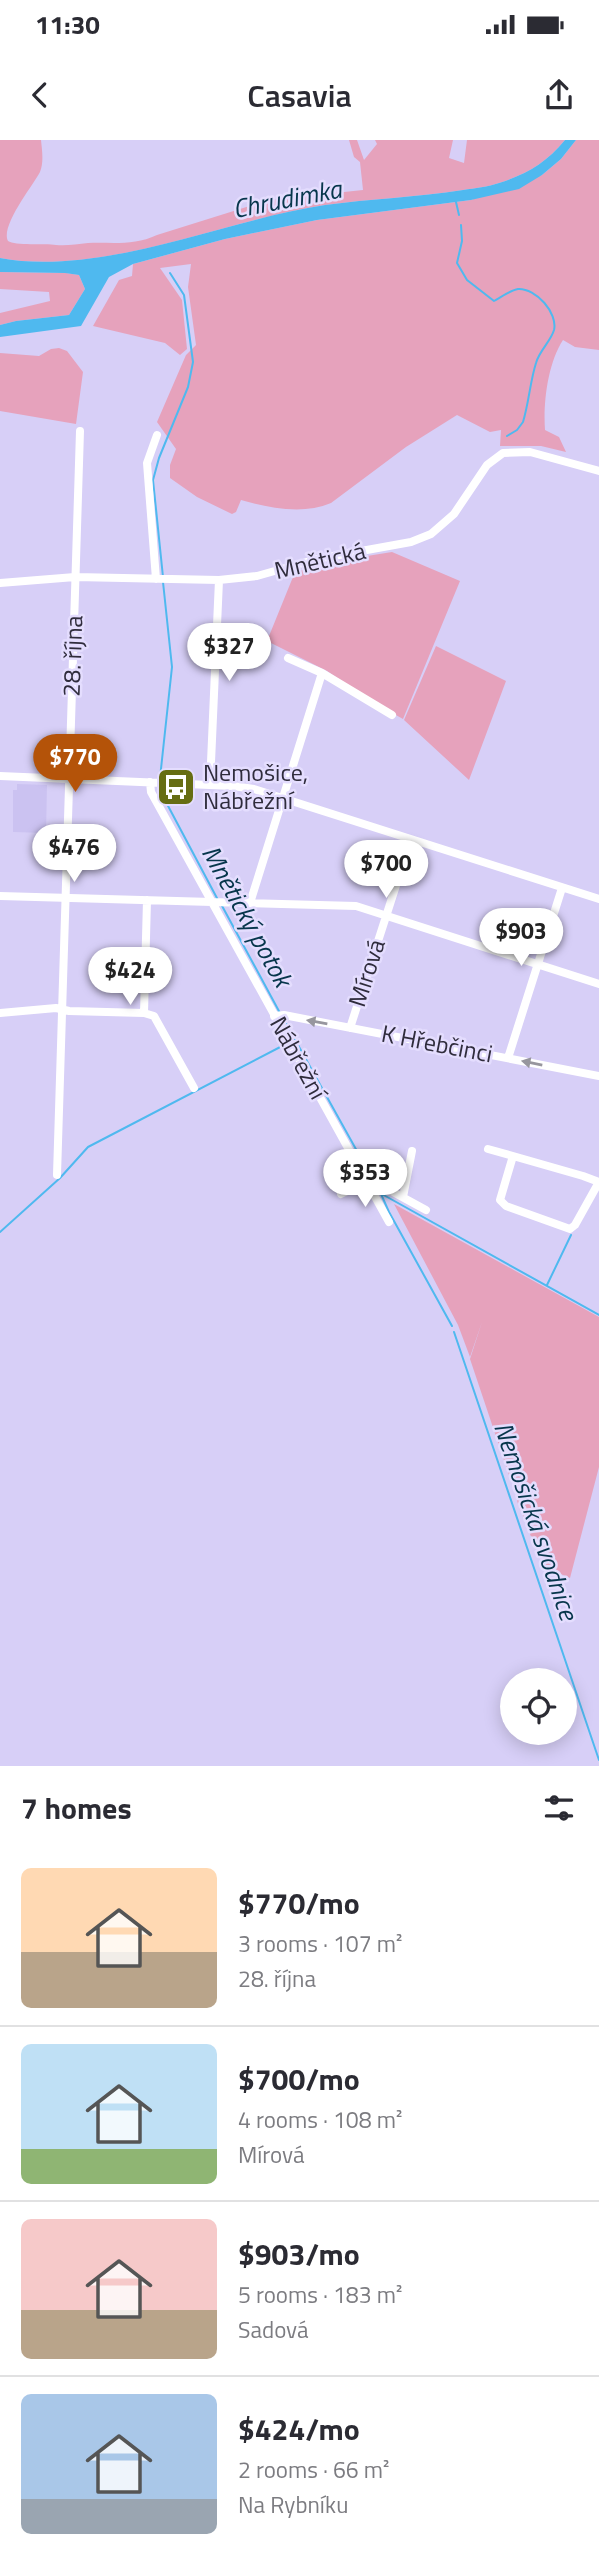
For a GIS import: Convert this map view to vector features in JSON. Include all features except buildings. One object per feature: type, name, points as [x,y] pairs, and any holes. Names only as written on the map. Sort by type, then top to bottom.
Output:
[{"type":"street","name":"28. října","points":[[57,1175],[80,431]]},
{"type":"street","points":[[156,579],[148,463],[158,435]]},
{"type":"street","name":"Mnětická","points":[[0,583],[75,577],[219,580],[257,576],[317,559],[420,539],[447,522],[462,505],[486,465],[503,453],[530,452],[599,471]]},
{"type":"street","points":[[210,785],[219,580]]},
{"type":"street","points":[[288,658],[322,673],[392,715]]},
{"type":"street","points":[[250,903],[322,673]]},
{"type":"street","points":[[0,776],[243,787],[282,797],[599,900]]},
{"type":"street","name":"Nábřežní","points":[[151,782],[151,792],[217,902],[279,1015],[289,1042],[388,1222]]},
{"type":"street","name":"Mírová","points":[[350,1028],[411,839]]},
{"type":"street","points":[[508,1058],[562,888]]},
{"type":"street","points":[[0,896],[356,906],[599,984]]},
{"type":"street","points":[[144,1013],[147,900]]},
{"type":"street","points":[[0,1013],[61,1009],[144,1013],[155,1016],[194,1088]]},
{"type":"street","name":"K Hřebčinci","points":[[279,1015],[599,1076]]},
{"type":"street","points":[[488,1149],[513,1156],[583,1176],[599,1182],[575,1225],[570,1229],[564,1228],[502,1203],[500,1195],[513,1156]]},
{"type":"street","points":[[403,1198],[412,1151]]},
{"type":"street","points":[[341,1194],[371,1180],[426,1210]]},
{"type":"shaded area","points":[[0,140],[41,140],[42,152],[40,172],[13,216],[7,234],[8,241],[64,245],[140,241],[269,200],[363,190],[360,162],[354,157],[349,140],[357,140],[364,160],[377,144],[375,140],[453,140],[449,158],[464,163],[467,140],[565,140],[535,167],[490,186],[325,205],[286,212],[121,254],[39,262],[0,258]]},
{"type":"shaded area","points":[[576,140],[599,140],[599,350],[575,347],[563,340],[550,371],[545,430],[559,437],[566,452],[541,446],[500,446],[501,430],[490,432],[457,415],[406,447],[331,503],[320,507],[286,509],[241,500],[236,512],[232,514],[197,497],[170,478],[170,465],[176,449],[157,422],[186,355],[196,345],[188,287],[191,264],[160,268],[182,300],[187,349],[180,355],[165,343],[93,326],[119,280],[132,276],[133,264],[225,239],[317,220],[471,200],[542,175],[561,159]]},
{"type":"shaded area","points":[[0,272],[79,275],[85,289],[69,315],[0,325],[0,313],[50,301],[49,292],[0,289]]},
{"type":"shaded area","points":[[59,348],[67,351],[83,372],[76,424],[0,411],[0,353],[39,356]]},
{"type":"shaded area","points":[[392,552],[460,581],[403,719],[327,671],[267,641],[295,572],[342,560]]},
{"type":"shaded area","points":[[436,646],[506,681],[469,780],[404,720]]},
{"type":"shaded area","points":[[17,784],[47,785],[46,833],[13,832],[13,790],[17,790]]},
{"type":"shaded area","points":[[394,1204],[599,1317],[599,1467],[570,1578],[542,1566],[541,1545],[530,1535],[532,1529],[519,1508],[517,1483],[511,1481],[470,1359],[482,1322],[470,1357],[458,1325]]},
{"type":"water","points":[[565,140],[576,140],[561,159],[519,189],[471,200],[317,220],[225,239],[133,264],[109,277],[81,326],[0,337],[0,325],[69,315],[85,289],[79,275],[0,272],[0,258],[39,262],[121,254],[286,212],[486,186],[527,172],[551,155]]},
{"type":"waterway","points":[[456,202],[459,215]]},
{"type":"waterway","points":[[461,225],[462,241],[457,263],[467,280],[494,301],[509,292],[525,290],[538,297],[553,316],[554,330],[536,363],[523,422],[507,436]]},
{"type":"waterway","name":"Mnětický potok","points":[[163,577],[153,480],[159,458],[188,387],[193,362],[184,295],[170,273]]},
{"type":"waterway","name":"Mnětický potok","points":[[160,778],[172,667],[163,582]]},
{"type":"waterway","name":"Mnětický potok","points":[[158,787],[218,900]]},
{"type":"waterway","name":"Mnětický potok","points":[[221,904],[280,1013]]},
{"type":"waterway","name":"Mnětický potok","points":[[283,1018],[372,1178]]},
{"type":"waterway","points":[[0,1232],[60,1178],[88,1147],[286,1044]]},
{"type":"waterway","name":"Mnětický potok","points":[[377,1186],[380,1193],[599,1315]]},
{"type":"waterway","name":"Nemošická svodnice","points":[[381,1194],[452,1326]]},
{"type":"waterway","points":[[547,1285],[571,1235]]},
{"type":"waterway","name":"Nemošická svodnice","points":[[454,1332],[599,1760]]},
{"type":"place","name":"Nemošice, Nábřežní","points":[[176,787]]},
{"type":"water label","name":"Chrudimka","points":[[287,199]]}]
